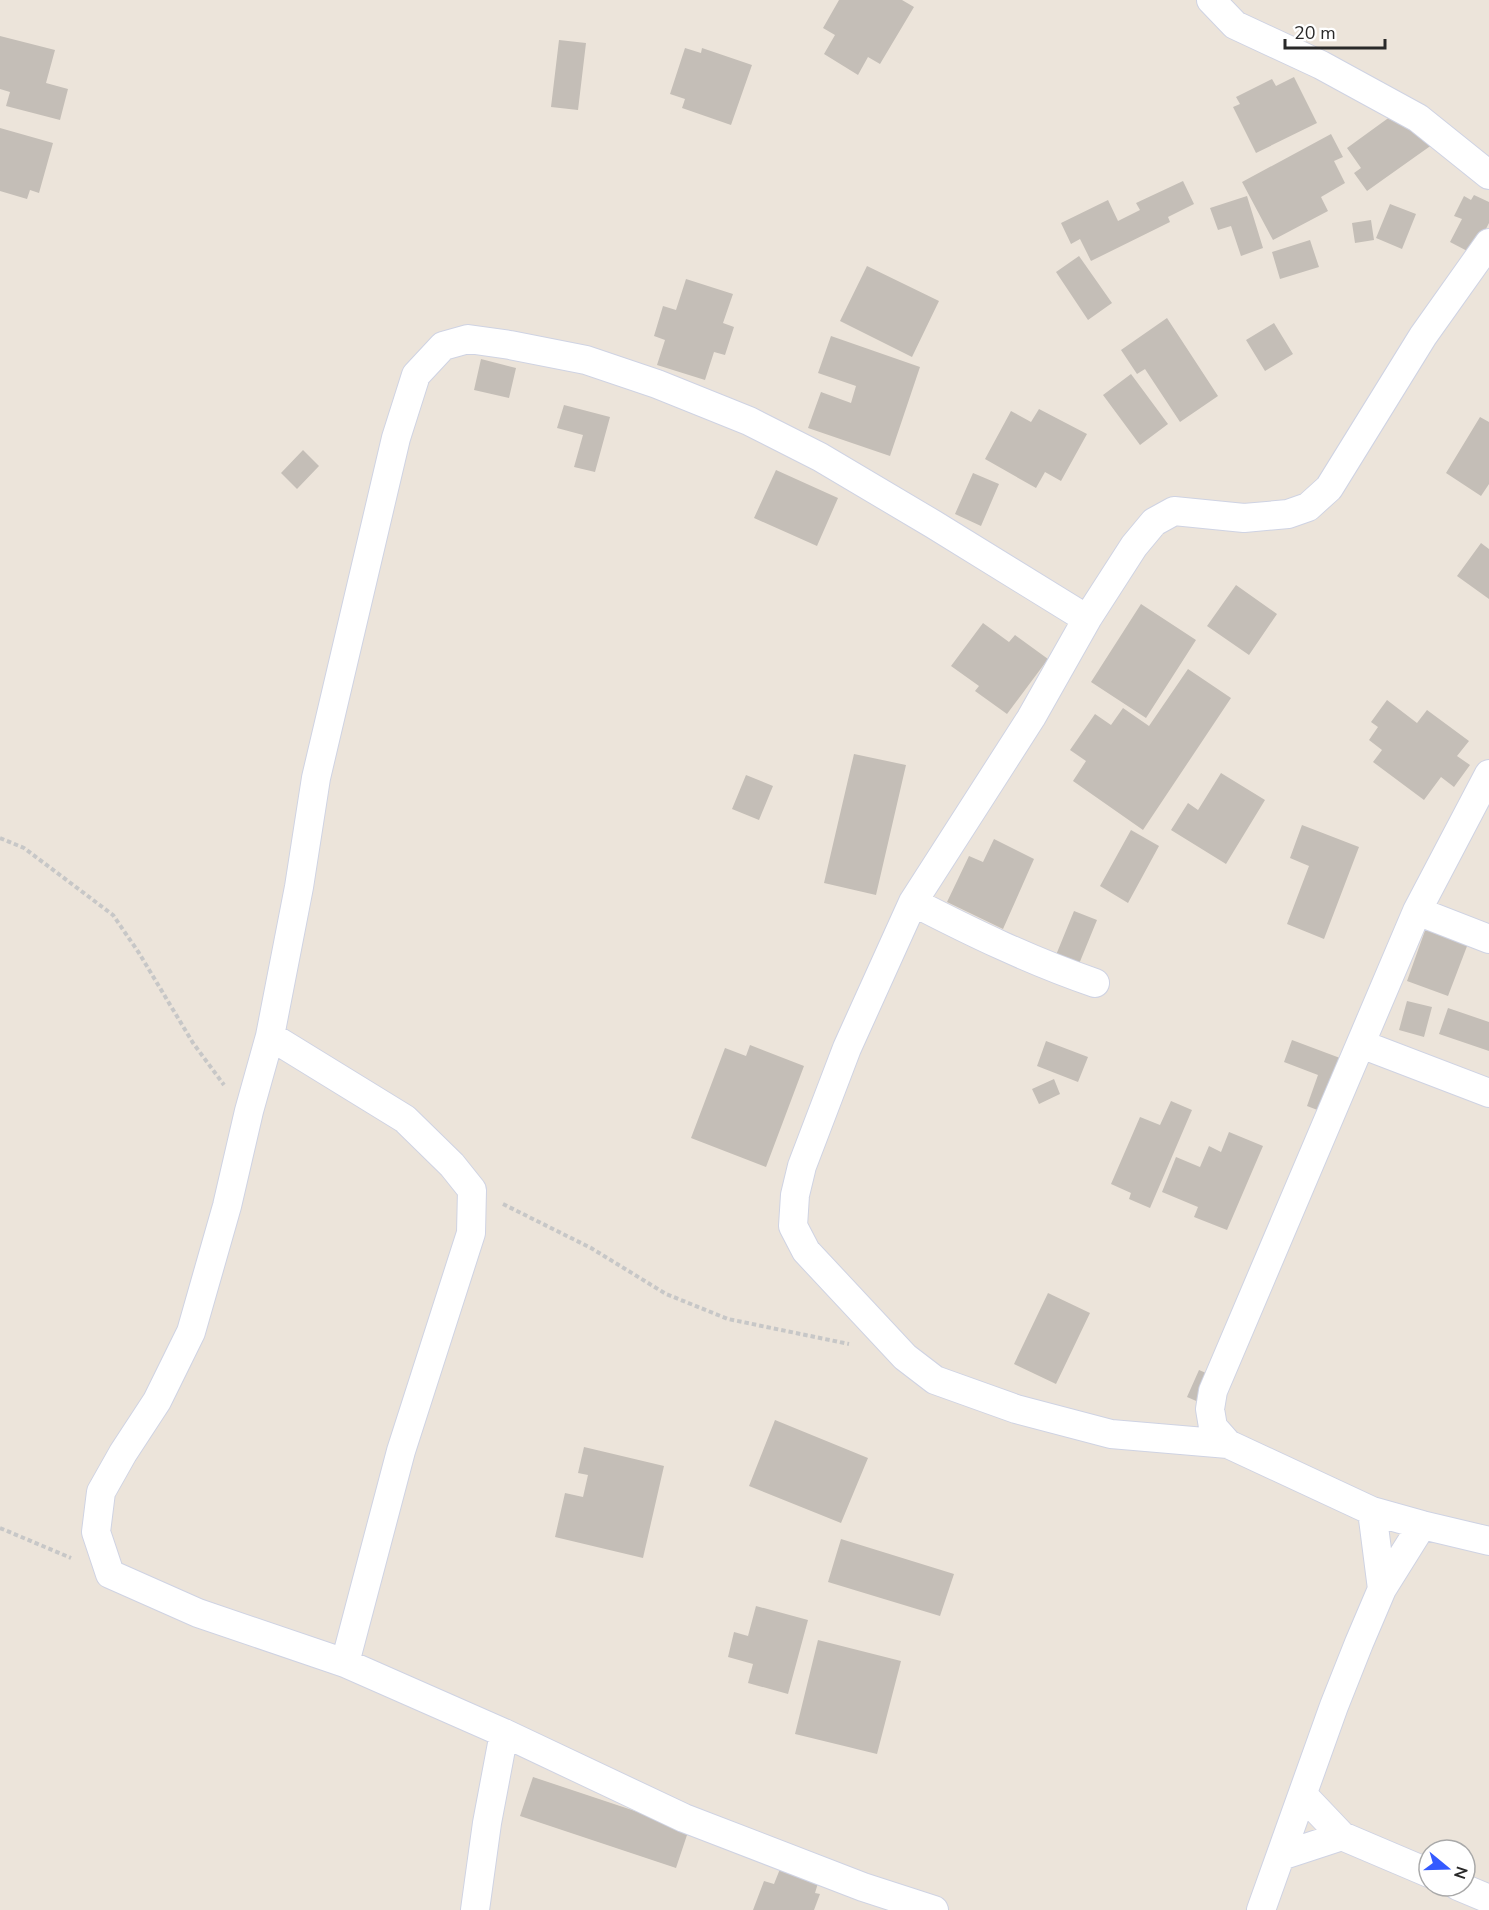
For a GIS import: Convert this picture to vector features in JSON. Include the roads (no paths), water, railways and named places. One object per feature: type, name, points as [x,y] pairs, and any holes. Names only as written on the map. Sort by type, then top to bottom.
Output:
[{"type":"street","points":[[1211,0],[1235,25],[1321,65],[1418,118],[1489,175]]},
{"type":"street","points":[[1489,243],[1423,336],[1329,488],[1308,507],[1288,514],[1244,518],[1174,512],[1154,522],[1134,546],[1087,620],[1031,718],[913,902],[846,1048],[802,1166],[795,1195],[793,1226],[806,1251],[905,1357],[935,1380],[1016,1409],[1111,1434],[1228,1444],[1372,1511],[1422,1526],[1489,1540]]},
{"type":"street","points":[[934,1910],[863,1887],[684,1818],[504,1732],[345,1663],[198,1612],[110,1574],[96,1532],[101,1492],[156,1401],[191,1332],[227,1206],[249,1111],[270,1036],[299,887],[316,778],[396,438],[416,375],[443,346],[468,339],[586,360],[657,384],[749,421],[831,463],[1087,620]]},
{"type":"street","points":[[1228,1444],[1213,1427],[1210,1409],[1213,1391],[1418,911],[1489,774]]},
{"type":"street","points":[[913,902],[986,940],[1053,969],[1095,983]]},
{"type":"street","points":[[1418,911],[1489,939]]},
{"type":"street","points":[[270,1036],[405,1119],[452,1165],[472,1190],[471,1233],[401,1451],[345,1663]]},
{"type":"street","points":[[1361,1044],[1489,1093]]},
{"type":"street","points":[[1372,1511],[1382,1589]]},
{"type":"street","points":[[1261,1910],[1334,1706],[1382,1589],[1422,1526]]},
{"type":"street","points":[[475,1910],[487,1822],[504,1732]]},
{"type":"street","points":[[1303,1795],[1342,1836],[1417,1869]]},
{"type":"street","points":[[1281,1856],[1342,1836]]}]
